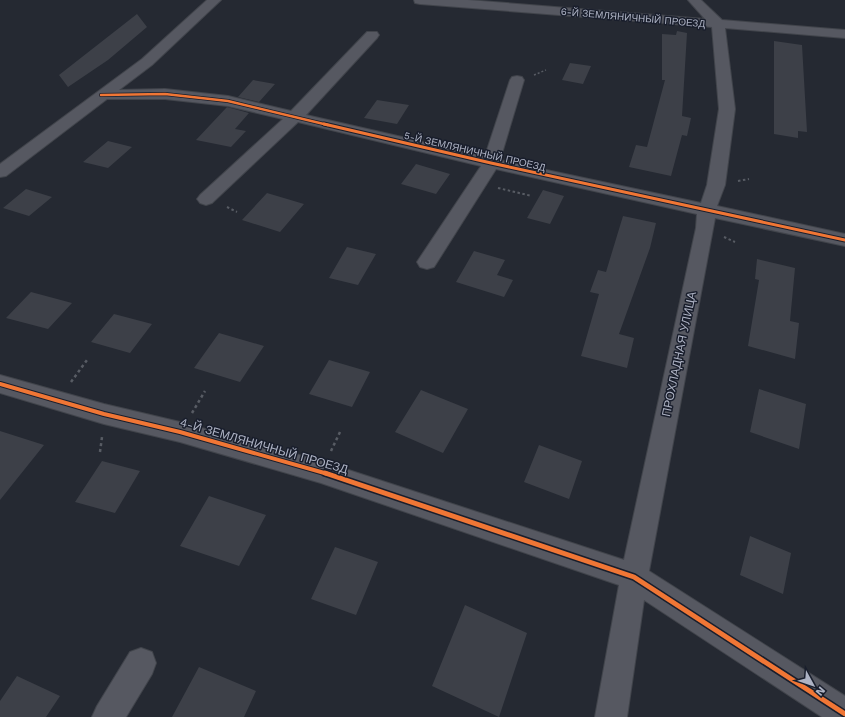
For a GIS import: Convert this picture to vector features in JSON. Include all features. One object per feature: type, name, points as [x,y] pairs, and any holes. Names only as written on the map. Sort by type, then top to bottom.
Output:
[{"type":"street","points":[[0,172],[147,62],[215,0]]},
{"type":"street","name":"6-Й ЗЕМЛЯНИЧНЫЙ ПРОЕЗД","points":[[420,0],[845,34]]},
{"type":"street","points":[[694,0],[718,24]]},
{"type":"street","name":"ПРОХЛАДНАЯ УЛИЦА","points":[[611,717],[634,577],[705,228],[707,210],[716,185],[727,109],[718,24]]},
{"type":"street","points":[[206,199],[293,116],[309,103],[372,35]]},
{"type":"street","points":[[427,262],[479,184],[491,163],[517,80]]},
{"type":"street","name":"5-Й ЗЕМЛЯНИЧНЫЙ ПРОЕЗД","points":[[101,95],[165,94],[228,101],[491,163],[845,240]]},
{"type":"street","name":"4-Й ЗЕМЛЯНИЧНЫЙ ПРОЕЗД","points":[[0,384],[104,414],[180,432],[321,472],[634,577],[845,714]]},
{"type":"street","points":[[108,717],[141,663]]},
{"type":"path","points":[[479,184],[532,196]]},
{"type":"path","points":[[58,400],[88,360]]},
{"type":"building","points":[[137,14],[147,27],[108,60],[68,87],[59,75]]},
{"type":"building","points":[[677,31],[687,33],[682,116],[691,118],[687,136],[682,135],[671,176],[629,167],[636,145],[647,147],[665,80],[662,80],[662,34],[676,35]]},
{"type":"building","points":[[774,41],[802,45],[807,132],[798,131],[798,138],[774,134]]},
{"type":"building","points":[[570,63],[591,66],[583,84],[562,80]]},
{"type":"building","points":[[253,80],[275,84],[259,102],[238,97]]},
{"type":"building","points":[[377,100],[409,105],[397,124],[364,118]]},
{"type":"building","points":[[227,107],[249,113],[235,129],[246,131],[231,147],[196,140]]},
{"type":"building","points":[[108,141],[132,147],[108,168],[83,162]]},
{"type":"building","points":[[416,164],[450,174],[436,194],[401,184]]},
{"type":"building","points":[[26,189],[52,197],[29,216],[3,208]]},
{"type":"building","points":[[543,190],[564,196],[550,224],[527,218]]},
{"type":"building","points":[[267,193],[304,204],[280,232],[242,220]]},
{"type":"building","points":[[623,216],[656,223],[650,248],[619,334],[634,338],[627,368],[581,356],[599,294],[590,292],[598,270],[606,272]]},
{"type":"building","points":[[347,247],[376,254],[358,285],[329,278]]},
{"type":"building","points":[[474,251],[505,260],[497,275],[513,280],[504,297],[456,282]]},
{"type":"building","points":[[757,259],[795,268],[790,321],[799,323],[795,359],[748,346],[759,280],[755,279]]},
{"type":"building","points":[[31,292],[72,303],[48,329],[6,318]]},
{"type":"building","points":[[114,314],[152,324],[130,353],[91,342]]},
{"type":"building","points":[[219,333],[264,346],[240,382],[194,368]]},
{"type":"building","points":[[329,360],[370,372],[352,407],[309,394]]},
{"type":"building","points":[[759,389],[806,404],[799,449],[750,432]]},
{"type":"building","points":[[421,390],[468,409],[443,453],[395,432]]},
{"type":"building","points":[[0,431],[44,445],[0,500]]},
{"type":"building","points":[[539,445],[582,461],[569,499],[524,482]]},
{"type":"building","points":[[102,461],[140,471],[115,513],[75,502]]},
{"type":"building","points":[[209,496],[266,515],[239,566],[180,546]]},
{"type":"building","points":[[750,536],[791,553],[783,594],[740,575]]},
{"type":"building","points":[[335,547],[378,562],[356,615],[311,599]]},
{"type":"building","points":[[465,605],[527,633],[499,717],[432,686]]},
{"type":"building","points":[[199,667],[256,691],[244,717],[172,717]]},
{"type":"building","points":[[17,676],[60,696],[46,717],[0,717],[0,701]]},
{"type":"cycle path","points":[[101,95],[165,94],[228,101],[491,163],[845,240]]},
{"type":"cycle path","points":[[0,384],[104,414],[180,432],[321,472],[634,577],[845,714]]}]
